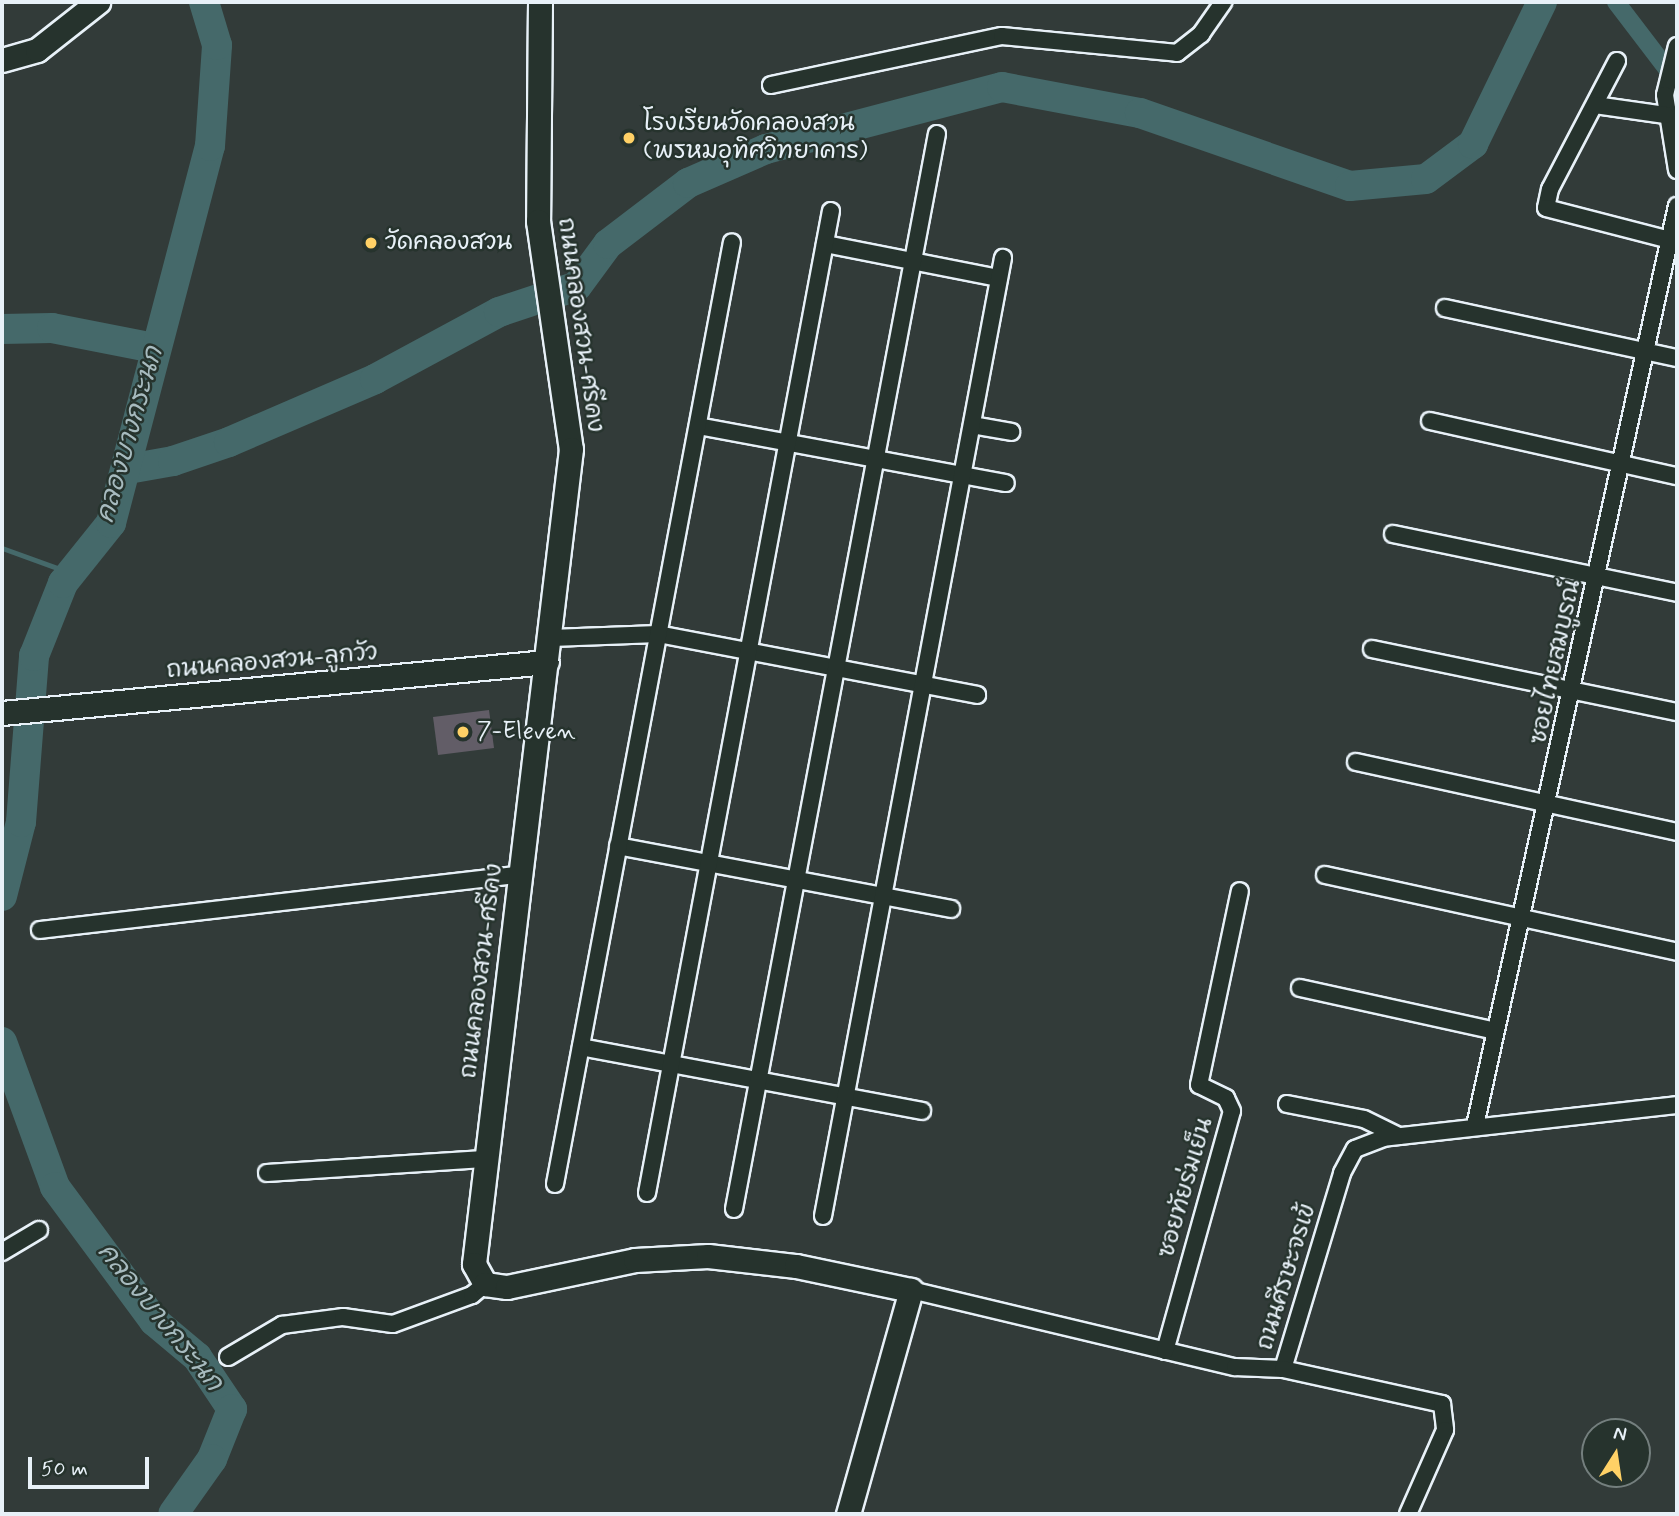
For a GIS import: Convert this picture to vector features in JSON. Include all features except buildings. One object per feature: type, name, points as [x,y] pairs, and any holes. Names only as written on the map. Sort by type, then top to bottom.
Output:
[{"type":"street","points":[[2,60],[37,50],[97,2]]},
{"type":"street","name":"ถนนคลองสวน-ศรีคง","points":[[485,1284],[474,1264],[484,1160],[551,638],[571,449],[538,221],[540,2]]},
{"type":"street","points":[[771,85],[1002,36],[1177,53],[1202,34],[1223,2]]},
{"type":"street","points":[[1677,47],[1665,95],[1665,115],[1677,170]]},
{"type":"street","points":[[1617,61],[1550,189],[1546,208],[1670,240]]},
{"type":"street","points":[[1595,105],[1665,115]]},
{"type":"street","points":[[734,1209],[937,134]]},
{"type":"street","name":"ซอยไทยสมบูรณ์","points":[[1475,1126],[1495,1031],[1525,918],[1677,206]]},
{"type":"street","points":[[647,1193],[831,211]]},
{"type":"street","points":[[555,1184],[732,242]]},
{"type":"street","points":[[825,244],[999,278]]},
{"type":"street","points":[[823,1216],[1003,258]]},
{"type":"street","points":[[1445,308],[1677,358]]},
{"type":"street","points":[[1430,421],[1677,476]]},
{"type":"street","points":[[972,425],[1012,432]]},
{"type":"street","points":[[698,426],[787,445],[1006,483]]},
{"type":"street","points":[[1393,534],[1677,593]]},
{"type":"street","points":[[551,638],[657,634],[977,695]]},
{"type":"street","points":[[1372,649],[1677,712]]},
{"type":"street","name":"ถนนคลองสวน-ลูกวัว","points":[[2,713],[547,663]]},
{"type":"street","points":[[1356,762],[1677,832]]},
{"type":"street","points":[[618,846],[708,866],[951,909]]},
{"type":"street","points":[[40,930],[521,874]]},
{"type":"street","points":[[1325,875],[1677,952]]},
{"type":"street","name":"ซอยทัยร่มเย็น","points":[[1165,1351],[1232,1111],[1226,1098],[1199,1085],[1240,891]]},
{"type":"street","points":[[1300,988],[1495,1031]]},
{"type":"street","points":[[581,1047],[922,1111]]},
{"type":"street","points":[[1287,1104],[1364,1119],[1399,1136]]},
{"type":"street","name":"ถนนศีรษะจรเข้","points":[[911,1290],[1235,1367],[1283,1369],[1348,1158],[1367,1142],[1475,1126],[1677,1105]]},
{"type":"street","points":[[267,1173],[484,1160]]},
{"type":"street","points":[[2,1252],[39,1230]]},
{"type":"street","points":[[228,1357],[282,1325],[343,1317],[393,1324],[472,1295],[485,1284],[507,1287],[635,1259],[708,1256],[796,1266],[911,1290],[848,1514]]},
{"type":"street","points":[[1283,1369],[1442,1404],[1444,1430],[1408,1514]]},
{"type":"waterway","name":"คลองบางกระนก","points":[[2,896],[21,822],[34,656],[63,583],[111,523],[210,146],[217,45],[204,2]]},
{"type":"waterway","points":[[128,469],[173,461],[229,442],[375,379],[499,312],[577,286],[608,244],[688,183],[766,149],[1002,87],[1140,113],[1350,186],[1426,179],[1473,144],[1542,2]]},
{"type":"waterway","points":[[1616,2],[1677,82]]},
{"type":"waterway","points":[[2,329],[52,328],[154,348]]},
{"type":"waterway","points":[[2,548],[71,573]]},
{"type":"waterway","name":"คลองบางกระนก","points":[[2,1042],[55,1187],[154,1321],[197,1357],[232,1409],[212,1459],[173,1514]]},
{"type":"place","name":"โรงเรียนวัดคลองสวน (พรหมอุทิศวิทยาคาร)","points":[[629,138]]},
{"type":"place","name":"วัดคลองสวน","points":[[371,243]]},
{"type":"place","name":"7-Eleven","points":[[463,732]]}]
